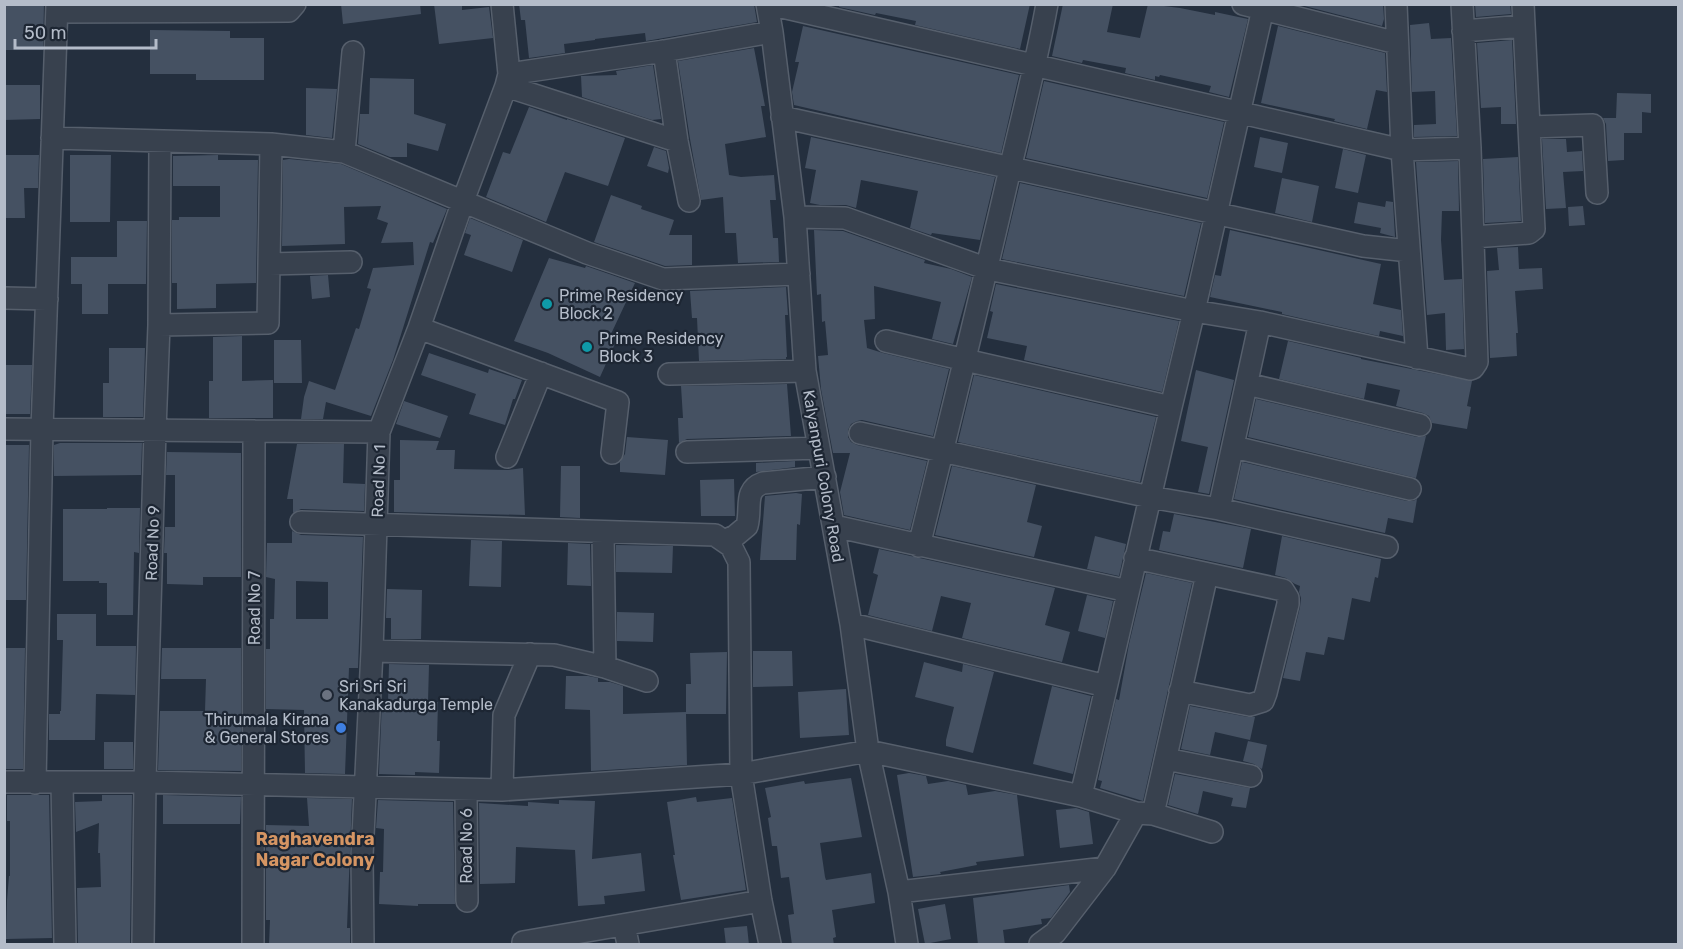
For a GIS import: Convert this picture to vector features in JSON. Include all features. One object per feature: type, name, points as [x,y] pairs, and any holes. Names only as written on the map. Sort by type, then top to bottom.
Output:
[{"type":"street","points":[[35,783],[42,429],[57,8],[289,12],[295,4]]},
{"type":"street","name":"Road No 1","points":[[363,945],[362,856],[379,432],[419,328],[507,80],[502,4]]},
{"type":"street","points":[[768,4],[1402,150],[1470,148]]},
{"type":"street","name":"Kalyanpuri Colony Road","points":[[768,4],[795,217],[805,371],[851,624],[868,751],[899,892],[907,945]]},
{"type":"street","points":[[919,546],[988,269],[1047,4]]},
{"type":"street","points":[[1396,4],[1402,150],[1417,358]]},
{"type":"street","points":[[795,217],[846,218],[988,269],[1194,311],[1260,322],[1470,369],[1476,366],[1470,148],[1462,4]]},
{"type":"street","points":[[1473,237],[1529,233],[1534,229],[1523,4]]},
{"type":"street","points":[[1081,795],[1216,213],[1238,113],[1257,6],[1397,43]]},
{"type":"street","points":[[1463,31],[1524,26]]},
{"type":"street","points":[[507,80],[772,32]]},
{"type":"street","points":[[664,51],[677,141],[689,201]]},
{"type":"street","points":[[344,152],[353,52]]},
{"type":"street","points":[[507,80],[677,141]]},
{"type":"street","points":[[782,117],[1363,246],[1409,251]]},
{"type":"street","points":[[1529,127],[1593,125],[1597,193]]},
{"type":"street","points":[[52,138],[272,144],[344,152],[587,253],[663,279],[799,274]]},
{"type":"street","name":"Road No 9","points":[[143,945],[154,430],[159,325],[160,142]]},
{"type":"street","points":[[159,325],[268,323],[272,144]]},
{"type":"street","points":[[269,264],[351,262]]},
{"type":"street","points":[[4,298],[47,299]]},
{"type":"street","points":[[1219,509],[1260,322]]},
{"type":"street","points":[[419,328],[618,402],[612,453]]},
{"type":"street","points":[[886,340],[1171,407]]},
{"type":"street","points":[[669,374],[805,371]]},
{"type":"street","points":[[507,457],[541,373]]},
{"type":"street","points":[[1247,384],[1420,425]]},
{"type":"street","points":[[4,429],[379,432]]},
{"type":"street","name":"Road No 7","points":[[253,945],[254,431]]},
{"type":"street","points":[[860,433],[1387,547]]},
{"type":"street","points":[[1234,447],[1410,489]]},
{"type":"street","points":[[687,452],[819,448]]},
{"type":"street","points":[[724,541],[735,536],[747,526],[751,491],[756,485],[825,477]]},
{"type":"street","points":[[301,522],[715,535],[731,546],[739,562],[741,774],[770,945]]},
{"type":"street","points":[[834,526],[1128,591]]},
{"type":"street","points":[[603,532],[605,667]]},
{"type":"street","points":[[1136,558],[1283,590],[1288,598],[1263,701],[1250,705],[1180,691]]},
{"type":"street","points":[[1054,941],[1145,814],[1166,759],[1207,574]]},
{"type":"street","points":[[851,624],[1106,686]]},
{"type":"street","points":[[372,651],[554,655],[605,667],[647,681]]},
{"type":"street","points":[[502,790],[504,715],[530,654]]},
{"type":"street","points":[[4,782],[145,782],[365,786],[466,791],[502,790],[741,774],[868,751],[1081,795],[1212,832]]},
{"type":"street","points":[[1166,759],[1251,776]]},
{"type":"street","points":[[62,783],[65,945]]},
{"type":"street","name":"Road No 6","points":[[466,791],[467,901]]},
{"type":"street","points":[[899,892],[1105,868]]},
{"type":"street","points":[[523,942],[626,935],[761,901]]},
{"type":"building","points":[[4,4],[44,4],[43,50],[4,50]]},
{"type":"building","points":[[341,4],[420,4],[421,14],[343,24]]},
{"type":"building","points":[[434,4],[462,4],[462,10],[489,7],[493,38],[439,44]]},
{"type":"building","points":[[519,4],[754,4],[757,22],[646,41],[645,33],[595,39],[564,44],[565,53],[529,58],[525,20],[521,20]]},
{"type":"building","points":[[840,4],[1030,4],[1020,49],[915,25],[916,21],[839,7]]},
{"type":"building","points":[[1063,4],[1113,4],[1107,32],[1140,38],[1148,4],[1215,15],[1215,12],[1248,19],[1229,97],[1209,92],[1211,86],[1160,75],[1155,76],[1155,80],[1125,73],[1126,68],[1083,60],[1082,63],[1052,56]]},
{"type":"building","points":[[1297,4],[1383,4],[1384,19],[1382,26]]},
{"type":"building","points":[[1475,4],[1510,4],[1511,14],[1476,17]]},
{"type":"building","points":[[1429,23],[1431,39],[1451,38],[1457,136],[1414,137],[1414,125],[1436,124],[1435,91],[1412,92],[1410,25]]},
{"type":"building","points":[[803,26],[1019,75],[1001,153],[794,105],[792,92],[799,62],[795,62]]},
{"type":"building","points":[[1278,26],[1385,53],[1387,92],[1376,90],[1367,129],[1334,121],[1335,119],[1261,103]]},
{"type":"building","points":[[150,30],[230,31],[230,38],[264,38],[264,80],[196,80],[196,74],[150,74]]},
{"type":"building","points":[[1512,40],[1516,124],[1501,124],[1501,107],[1481,108],[1477,43]]},
{"type":"building","points":[[754,48],[765,106],[761,106],[766,137],[725,144],[729,175],[741,177],[774,175],[776,200],[770,200],[773,238],[778,238],[779,262],[738,263],[736,233],[725,233],[723,197],[701,200],[678,61]]},
{"type":"building","points":[[653,65],[661,119],[652,120],[582,97],[581,76],[617,75],[616,71]]},
{"type":"building","points":[[370,78],[414,79],[414,114],[446,124],[438,151],[407,143],[407,157],[390,157],[358,144],[360,114],[369,114]]},
{"type":"building","points":[[1044,81],[1224,122],[1207,198],[1026,158]]},
{"type":"building","points":[[4,85],[40,85],[40,119],[4,120]]},
{"type":"building","points":[[306,88],[337,89],[332,138],[306,135]]},
{"type":"building","points":[[1617,93],[1651,94],[1651,113],[1642,112],[1642,133],[1624,133],[1624,160],[1608,161],[1606,124],[1603,118],[1616,118]]},
{"type":"building","points":[[529,107],[625,138],[608,186],[565,172],[546,222],[486,197],[503,152],[510,154]]},
{"type":"building","points":[[811,137],[995,177],[980,240],[932,233],[931,235],[910,228],[918,191],[861,180],[856,208],[846,205],[810,203],[816,170],[805,168]]},
{"type":"building","points":[[1260,137],[1288,143],[1282,173],[1254,167]]},
{"type":"building","points":[[1542,139],[1566,139],[1567,152],[1582,151],[1583,171],[1563,172],[1566,208],[1546,209]]},
{"type":"building","points":[[654,147],[666,151],[668,173],[647,166]]},
{"type":"building","points":[[1343,149],[1366,155],[1358,193],[1335,188]]},
{"type":"building","points":[[4,155],[39,155],[38,188],[24,188],[25,218],[4,218]]},
{"type":"building","points":[[70,155],[111,155],[110,222],[70,222]]},
{"type":"building","points":[[218,155],[218,160],[258,160],[256,283],[216,284],[216,308],[177,309],[177,283],[172,283],[172,220],[179,220],[179,217],[220,217],[220,186],[173,186],[173,156]]},
{"type":"building","points":[[1518,157],[1521,221],[1485,223],[1483,159]]},
{"type":"building","points":[[283,160],[341,164],[447,209],[433,243],[430,242],[393,360],[371,416],[326,402],[323,419],[301,419],[309,381],[335,390],[356,328],[359,329],[371,289],[367,288],[373,268],[414,265],[413,242],[381,243],[388,223],[377,219],[381,206],[344,207],[345,244],[282,246]]},
{"type":"building","points":[[1458,161],[1459,211],[1442,211],[1441,240],[1444,280],[1462,279],[1464,349],[1446,350],[1445,313],[1427,315],[1416,162]]},
{"type":"building","points":[[1282,178],[1319,186],[1312,222],[1275,213]]},
{"type":"building","points":[[1020,183],[1201,223],[1184,296],[1002,259]]},
{"type":"building","points":[[611,195],[642,206],[641,209],[674,220],[669,235],[692,235],[692,265],[665,266],[594,242]]},
{"type":"building","points":[[1386,201],[1393,202],[1395,237],[1380,233],[1381,228],[1354,223],[1358,202],[1385,207]]},
{"type":"building","points":[[1583,206],[1585,225],[1569,226],[1568,207]]},
{"type":"building","points":[[470,218],[523,240],[512,272],[464,255],[471,235],[465,233]]},
{"type":"building","points":[[117,221],[147,221],[146,284],[108,284],[108,314],[82,314],[82,284],[71,284],[71,257],[117,257]]},
{"type":"building","points":[[814,230],[843,231],[925,260],[924,263],[972,277],[953,344],[932,339],[941,302],[874,286],[875,319],[864,320],[867,348],[949,369],[933,436],[862,420],[851,424],[848,430],[851,442],[857,445],[927,461],[910,530],[844,515],[840,492],[850,453],[833,453],[821,389],[818,356],[828,355],[825,321],[822,322],[821,294],[817,295]]},
{"type":"building","points":[[1230,230],[1381,264],[1373,304],[1401,310],[1403,336],[1380,331],[1379,336],[1210,297],[1215,275],[1221,276]]},
{"type":"building","points":[[1518,247],[1519,269],[1542,268],[1543,289],[1515,291],[1517,356],[1490,358],[1487,271],[1499,270],[1497,248]]},
{"type":"building","points":[[549,258],[585,268],[586,266],[635,283],[611,334],[618,337],[600,377],[548,353],[514,341]]},
{"type":"building","points":[[328,275],[330,297],[312,299],[310,276]]},
{"type":"building","points":[[996,284],[1179,321],[1162,392],[1024,360],[1027,346],[987,338]]},
{"type":"building","points":[[786,287],[788,315],[785,315],[786,359],[699,361],[697,318],[692,318],[690,291]]},
{"type":"building","points":[[242,336],[242,381],[273,380],[273,418],[209,418],[209,381],[213,381],[213,337]]},
{"type":"building","points":[[274,340],[301,340],[302,383],[274,383]]},
{"type":"building","points":[[1288,341],[1361,359],[1472,381],[1467,406],[1471,407],[1467,429],[1432,423],[1429,416],[1423,413],[1396,406],[1400,390],[1367,383],[1364,399],[1279,379]]},
{"type":"building","points":[[109,348],[145,348],[143,417],[103,417],[103,383],[109,383]]},
{"type":"building","points":[[429,353],[488,373],[489,369],[522,380],[505,425],[469,414],[476,394],[421,375]]},
{"type":"building","points":[[5,365],[32,365],[30,414],[5,414]]},
{"type":"building","points":[[1196,370],[1234,380],[1209,494],[1198,492],[1208,447],[1181,441]]},
{"type":"building","points":[[974,375],[1156,417],[1140,482],[958,442]]},
{"type":"building","points":[[787,384],[791,436],[687,439],[679,443],[678,418],[683,418],[681,386]]},
{"type":"building","points":[[1256,399],[1417,437],[1426,436],[1416,478],[1248,437]]},
{"type":"building","points":[[404,401],[448,416],[440,438],[396,424]]},
{"type":"building","points":[[627,437],[668,440],[665,475],[620,472],[620,462],[625,454]]},
{"type":"building","points":[[400,440],[439,441],[436,450],[455,450],[454,469],[523,468],[525,515],[394,512],[394,480],[400,480]]},
{"type":"building","points":[[60,443],[142,443],[141,475],[54,476],[54,445]]},
{"type":"building","points":[[297,444],[344,444],[343,483],[365,484],[364,511],[301,509],[293,513],[293,499],[287,499]]},
{"type":"building","points":[[4,445],[29,445],[26,600],[4,600]]},
{"type":"building","points":[[167,452],[241,453],[241,577],[203,577],[203,585],[167,584],[167,553],[164,553],[165,527],[175,527],[175,475],[166,475]]},
{"type":"building","points":[[795,461],[795,467],[756,472],[756,463]]},
{"type":"building","points":[[1242,462],[1407,501],[1417,499],[1413,523],[1388,518],[1385,533],[1234,499]]},
{"type":"building","points":[[561,466],[580,466],[580,518],[560,517]]},
{"type":"building","points":[[952,466],[1036,485],[1027,522],[1042,526],[1034,557],[935,535]]},
{"type":"building","points":[[734,479],[735,516],[701,516],[700,480]]},
{"type":"building","points":[[802,494],[800,525],[797,524],[796,560],[760,560],[765,496]]},
{"type":"building","points":[[140,508],[139,553],[134,552],[133,615],[107,615],[107,583],[63,581],[63,509]]},
{"type":"building","points":[[1174,514],[1251,529],[1243,568],[1159,550],[1163,531],[1170,532]]},
{"type":"building","points":[[292,531],[301,535],[363,537],[358,668],[349,668],[345,774],[305,773],[304,710],[266,709],[266,649],[270,649],[270,619],[274,619],[275,579],[266,577],[267,543],[292,543]],"holes":[[[296,581],[328,582],[328,619],[296,619]]]},
{"type":"building","points":[[1095,536],[1126,544],[1119,576],[1087,569]]},
{"type":"building","points":[[1282,536],[1381,559],[1378,578],[1375,577],[1370,602],[1352,598],[1344,640],[1328,637],[1324,655],[1306,652],[1300,681],[1283,678],[1301,598],[1300,586],[1275,575]]},
{"type":"building","points":[[471,540],[502,541],[501,587],[469,586]]},
{"type":"building","points":[[568,543],[590,544],[591,586],[567,585]]},
{"type":"building","points":[[616,545],[673,546],[672,573],[616,572]]},
{"type":"building","points":[[879,549],[1055,588],[1045,625],[1070,632],[1062,662],[962,638],[971,603],[941,596],[932,631],[868,615],[878,575],[873,573]]},
{"type":"building","points":[[1146,573],[1192,583],[1143,801],[1100,788],[1102,781],[1098,780],[1116,699],[1119,700],[1129,644]]},
{"type":"building","points":[[387,589],[422,590],[421,639],[391,639],[391,618],[386,618]]},
{"type":"building","points":[[1087,595],[1113,601],[1105,638],[1078,631]]},
{"type":"building","points":[[617,612],[654,613],[653,642],[617,641]]},
{"type":"building","points":[[57,614],[96,614],[96,646],[136,646],[135,695],[96,694],[95,740],[49,740],[49,714],[60,714],[61,711],[63,640],[57,640]]},
{"type":"building","points":[[4,648],[25,648],[23,769],[4,769]]},
{"type":"building","points":[[162,648],[241,648],[241,771],[158,770],[160,711],[205,711],[206,679],[161,679]]},
{"type":"building","points":[[753,651],[792,651],[793,686],[753,687]]},
{"type":"building","points":[[727,652],[726,714],[686,714],[687,765],[591,771],[590,710],[565,709],[566,676],[588,676],[598,678],[598,682],[610,682],[623,686],[623,714],[686,712],[686,684],[691,684],[690,653]]},
{"type":"building","points":[[924,662],[962,672],[963,664],[994,672],[973,753],[946,746],[954,707],[915,697]]},
{"type":"building","points":[[389,664],[429,665],[428,702],[438,702],[439,773],[379,774],[382,701],[388,701]]},
{"type":"building","points":[[1052,686],[1091,696],[1073,774],[1033,764]]},
{"type":"building","points":[[846,689],[849,735],[800,738],[798,692]]},
{"type":"building","points":[[1190,706],[1255,717],[1250,740],[1215,732],[1210,755],[1181,749]]},
{"type":"building","points":[[1248,741],[1267,745],[1262,769],[1243,761]]},
{"type":"building","points":[[104,742],[133,742],[133,769],[104,769]]},
{"type":"building","points":[[909,773],[926,776],[928,784],[948,781],[966,785],[968,795],[995,791],[1017,795],[1024,856],[976,862],[977,865],[940,872],[941,874],[913,877],[897,775]]},
{"type":"building","points":[[1175,774],[1250,788],[1246,808],[1231,806],[1233,798],[1203,791],[1198,814],[1168,805]]},
{"type":"building","points":[[851,778],[862,837],[820,843],[825,877],[826,880],[871,873],[875,903],[832,910],[836,937],[833,938],[834,945],[792,945],[788,915],[794,914],[789,877],[781,878],[777,846],[772,846],[768,818],[771,817],[765,788],[804,781],[805,784]]},
{"type":"building","points":[[7,795],[49,795],[52,938],[6,939],[10,876],[10,821],[7,821]]},
{"type":"building","points":[[102,795],[132,795],[130,945],[78,945],[77,888],[101,887],[100,853],[98,853],[99,823],[76,832],[75,802],[102,801]]},
{"type":"building","points":[[163,795],[241,797],[240,824],[163,824]]},
{"type":"building","points":[[696,797],[697,802],[732,798],[746,890],[681,900],[667,802]]},
{"type":"building","points":[[307,798],[352,799],[347,928],[350,928],[350,945],[269,945],[270,920],[266,920],[266,825],[309,826]]},
{"type":"building","points":[[378,800],[453,802],[455,904],[418,904],[418,906],[379,904],[380,872],[383,872],[384,829],[376,828]]},
{"type":"building","points":[[559,800],[595,801],[592,859],[641,853],[645,891],[604,896],[605,904],[578,906],[575,850],[516,847],[515,883],[480,884],[479,803],[528,806],[528,802],[559,804]]},
{"type":"building","points":[[1076,808],[1089,812],[1093,844],[1060,848],[1056,810]]},
{"type":"building","points":[[1069,885],[1070,892],[1051,918],[1041,919],[1042,924],[1003,930],[1005,945],[978,945],[973,898]]},
{"type":"building","points":[[945,904],[951,939],[925,944],[918,909]]},
{"type":"building","points":[[747,926],[749,945],[726,945],[724,928]]},
{"type":"place","name":"Prime Residency Block 2","points":[[547,304]]},
{"type":"place","name":"Prime Residency Block 3","points":[[587,347]]},
{"type":"place","name":"Sri Sri Sri Kanakadurga Temple","points":[[327,695]]},
{"type":"place","name":"Thirumala Kirana & General Stores","points":[[341,728]]},
{"type":"district","name":"Raghavendra Nagar Colony","points":[[315,849]]}]
